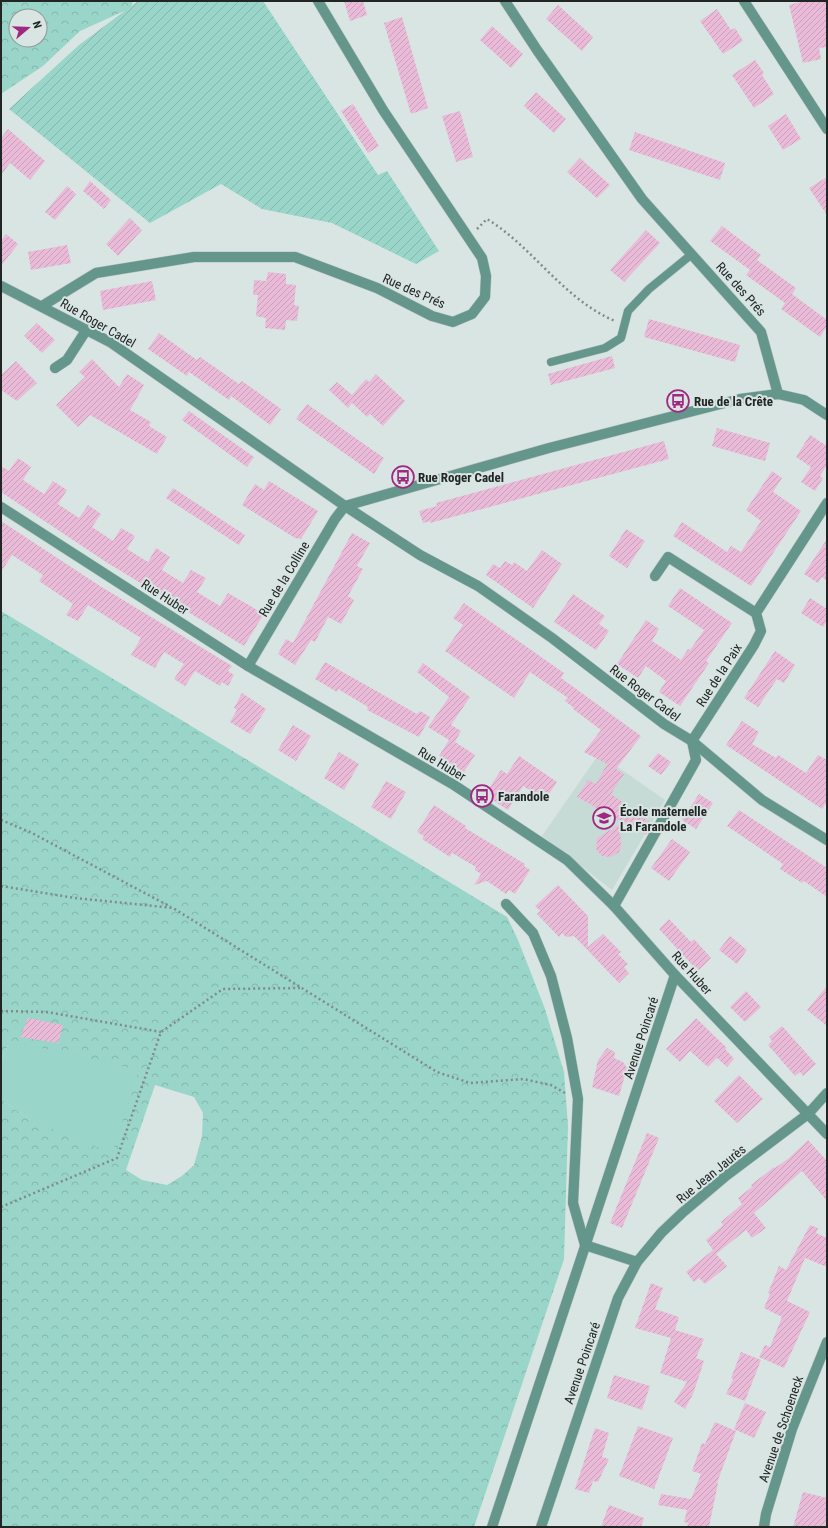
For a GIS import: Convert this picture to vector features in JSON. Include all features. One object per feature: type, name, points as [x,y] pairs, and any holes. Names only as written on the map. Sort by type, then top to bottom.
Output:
[{"type":"street","name":"Rue des Prés","points":[[42,306],[96,273],[194,257],[295,257],[377,288],[432,316],[453,322],[472,314],[485,297],[486,276],[482,258],[383,110],[318,1]]},
{"type":"street","name":"Rue des Prés","points":[[505,1],[537,50],[642,199],[762,332],[778,394]]},
{"type":"street","points":[[744,1],[827,129]]},
{"type":"street","name":"Rue Roger Cadel","points":[[1,286],[110,342],[345,506],[420,555],[478,586],[552,638],[664,724],[692,741],[762,800],[827,840]]},
{"type":"street","points":[[55,368],[67,360],[87,329]]},
{"type":"street","points":[[345,506],[542,450],[740,399],[778,394],[804,400],[827,415]]},
{"type":"street","points":[[655,576],[668,558],[756,613],[827,503]]},
{"type":"street","name":"Rue de la Colline","points":[[248,666],[335,519],[345,506]]},
{"type":"street","name":"Rue Huber","points":[[1,507],[248,666],[454,785],[567,860],[614,906],[675,975],[827,1134]]},
{"type":"street","name":"Rue de la Paix","points":[[692,741],[754,645],[761,631],[756,613]]},
{"type":"street","points":[[614,906],[696,760],[692,741]]},
{"type":"street","points":[[506,904],[533,933],[551,976],[567,1038],[578,1100],[573,1203],[585,1245],[637,1262]]},
{"type":"street","name":"Avenue Poincaré","points":[[492,1527],[578,1273],[585,1245],[675,975]]},
{"type":"street","name":"Rue Jean Jaurès","points":[[637,1262],[662,1232],[682,1214],[727,1175],[808,1114],[827,1093]]},
{"type":"street","name":"Avenue Poincaré","points":[[541,1527],[618,1298],[637,1262]]},
{"type":"street","name":"Avenue de Schoeneck","points":[[764,1527],[766,1514],[792,1429],[827,1342]]},
{"type":"lane","points":[[551,362],[605,348],[621,338],[628,311],[649,289],[692,254]]},
{"type":"path","points":[[469,239],[487,219],[506,231],[566,288],[598,314],[624,325]]},
{"type":"path","points":[[1,820],[30,832],[173,908],[437,1072],[470,1083],[523,1079],[551,1085],[578,1100]]},
{"type":"path","points":[[1,886],[75,898],[173,908]]},
{"type":"path","points":[[1,1207],[117,1158],[161,1032],[223,989],[301,988]]},
{"type":"path","points":[[1,1011],[47,1012],[161,1032]]},
{"type":"shaded area","name":"École maternelle La Farandole","points":[[599,754],[665,800],[612,890],[542,836]]},
{"type":"green space","points":[[1,1],[133,1],[131,8],[80,31],[43,66],[1,94]]},
{"type":"green space","points":[[138,1],[263,1],[378,175],[387,171],[439,251],[416,264],[332,223],[262,209],[221,184],[150,223],[9,109],[79,45]]},
{"type":"green space","points":[[1,611],[507,917],[518,940],[545,1009],[564,1072],[568,1126],[564,1259],[474,1527],[1,1527],[1,1099],[30,1120],[10,1041],[1,1062]],"holes":[[[155,1085],[194,1097],[203,1113],[202,1136],[194,1165],[182,1176],[167,1185],[142,1180],[126,1170]]]},
{"type":"green space","points":[[10,1041],[139,1070],[112,1153],[30,1120],[1,1099],[1,1062]]},
{"type":"building","points":[[344,1],[363,1],[367,15],[350,21]]},
{"type":"building","points":[[804,1],[827,1],[827,47],[819,48],[821,59],[803,63],[789,5]]},
{"type":"building","points":[[558,5],[593,37],[582,51],[546,19]]},
{"type":"building","points":[[717,9],[731,30],[735,28],[743,41],[723,54],[700,21]]},
{"type":"building","points":[[402,17],[428,108],[411,114],[384,23]]},
{"type":"building","points":[[492,26],[523,54],[511,68],[480,40]]},
{"type":"building","points":[[755,60],[764,73],[762,75],[774,94],[754,108],[732,75]]},
{"type":"building","points":[[536,92],[566,119],[554,133],[524,106]]},
{"type":"building","points":[[353,104],[379,146],[368,153],[341,111]]},
{"type":"building","points":[[460,111],[473,157],[456,162],[442,116]]},
{"type":"building","points":[[786,114],[801,139],[783,150],[768,126]]},
{"type":"building","points":[[8,129],[45,161],[30,180],[10,163],[1,175],[1,138]]},
{"type":"building","points":[[635,132],[725,163],[720,180],[629,150]]},
{"type":"building","points":[[580,158],[610,185],[597,198],[567,172]]},
{"type":"building","points":[[827,177],[827,215],[809,188]]},
{"type":"building","points":[[90,181],[111,200],[104,209],[83,191]]},
{"type":"building","points":[[67,186],[76,194],[55,220],[45,212]]},
{"type":"building","points":[[130,218],[142,230],[118,256],[106,244]]},
{"type":"building","points":[[722,226],[761,255],[757,260],[796,288],[792,294],[827,320],[827,326],[820,337],[781,309],[785,303],[746,275],[750,270],[710,241]]},
{"type":"building","points":[[646,230],[660,243],[624,282],[610,270]]},
{"type":"building","points":[[6,234],[18,244],[1,266],[1,241]]},
{"type":"building","points":[[67,245],[71,263],[31,270],[28,252]]},
{"type":"building","points":[[268,272],[286,274],[286,284],[296,285],[294,305],[299,306],[297,321],[286,320],[285,330],[265,328],[266,318],[256,316],[258,295],[253,295],[254,280],[266,281]]},
{"type":"building","points":[[152,281],[156,300],[103,310],[100,291]]},
{"type":"building","points":[[649,319],[740,345],[735,362],[644,337]]},
{"type":"building","points":[[37,323],[55,340],[42,353],[24,336]]},
{"type":"building","points":[[159,333],[197,360],[200,357],[239,384],[242,381],[281,409],[270,425],[231,396],[229,400],[189,372],[187,376],[148,349]]},
{"type":"building","points":[[612,356],[615,368],[551,385],[548,374]]},
{"type":"building","points":[[92,359],[119,387],[127,374],[144,385],[130,410],[151,422],[149,426],[167,437],[157,454],[90,415],[78,427],[56,405],[85,377],[79,372]]},
{"type":"building","points":[[16,361],[37,383],[17,401],[1,390],[1,375]]},
{"type":"building","points":[[376,374],[405,401],[383,426],[370,414],[367,417],[352,403],[348,408],[329,390],[337,382],[352,395],[366,379],[369,382]]},
{"type":"building","points":[[307,404],[384,458],[374,474],[296,419]]},
{"type":"building","points":[[189,411],[254,457],[247,467],[182,420]]},
{"type":"building","points":[[717,428],[770,443],[765,461],[712,446]]},
{"type":"building","points":[[810,435],[827,446],[827,465],[820,476],[823,478],[815,491],[801,482],[811,467],[796,457]]},
{"type":"building","points":[[664,441],[669,459],[430,523],[430,521],[423,523],[419,511],[437,506],[436,503]]},
{"type":"building","points":[[18,458],[31,467],[23,480],[44,494],[53,481],[67,490],[58,504],[79,518],[88,505],[94,509],[101,514],[92,527],[113,541],[121,528],[135,536],[127,549],[148,562],[156,548],[170,557],[162,570],[183,583],[191,570],[206,578],[197,592],[220,606],[228,593],[264,614],[244,646],[106,562],[1,492],[1,466],[9,471]]},
{"type":"building","points":[[772,471],[782,478],[773,492],[801,511],[751,586],[673,536],[682,522],[727,552],[731,546],[741,552],[761,521],[746,510]]},
{"type":"building","points":[[269,481],[318,511],[301,539],[295,538],[242,505],[255,484],[264,490]]},
{"type":"building","points":[[173,488],[245,535],[239,545],[166,498]]},
{"type":"building","points":[[1,521],[100,586],[232,666],[228,671],[234,675],[228,686],[222,682],[220,686],[195,671],[185,686],[174,679],[184,664],[164,652],[155,668],[131,655],[141,638],[88,605],[78,621],[66,615],[73,604],[39,581],[43,575],[12,555],[1,572]]},
{"type":"building","points":[[626,529],[645,541],[627,568],[609,556]]},
{"type":"building","points":[[352,533],[370,543],[357,566],[363,569],[348,596],[354,600],[341,624],[328,617],[315,642],[311,640],[295,665],[278,654],[286,639],[293,643]]},
{"type":"building","points":[[827,539],[827,581],[822,577],[818,583],[804,574]]},
{"type":"building","points":[[542,550],[562,564],[533,608],[486,575],[493,564],[500,568],[505,561],[512,565],[514,562],[527,571]]},
{"type":"building","points":[[680,588],[732,623],[706,661],[709,663],[680,706],[659,692],[666,681],[646,666],[638,678],[617,664],[646,620],[659,629],[652,641],[681,660],[688,649],[690,650],[704,630],[668,606]]},
{"type":"building","points":[[573,594],[605,616],[599,624],[609,631],[596,650],[554,622]]},
{"type":"building","points":[[810,598],[827,609],[827,621],[823,627],[801,613]]},
{"type":"building","points":[[464,603],[564,673],[561,678],[641,736],[616,769],[624,774],[611,794],[652,824],[646,835],[577,797],[588,780],[596,784],[607,764],[584,752],[601,730],[573,709],[574,708],[565,701],[568,698],[530,672],[514,698],[445,651],[463,625],[453,618]]},
{"type":"building","points":[[775,651],[795,665],[784,683],[777,679],[758,707],[744,698]]},
{"type":"building","points":[[325,662],[417,714],[420,711],[430,717],[419,737],[367,710],[368,707],[338,689],[337,692],[315,679]]},
{"type":"building","points":[[423,663],[470,697],[451,725],[461,731],[455,742],[475,755],[464,772],[439,756],[449,740],[428,727],[449,697],[417,672]]},
{"type":"building","points":[[242,693],[266,709],[250,734],[230,722],[237,710],[234,708]]},
{"type":"building","points":[[742,721],[759,732],[752,744],[776,758],[778,755],[806,773],[818,755],[827,760],[827,802],[822,809],[726,745]]},
{"type":"building","points":[[293,725],[311,736],[296,761],[278,750]]},
{"type":"building","points":[[339,752],[359,764],[344,790],[324,778]]},
{"type":"building","points":[[658,753],[671,762],[661,775],[648,766]]},
{"type":"building","points":[[519,756],[557,782],[545,800],[523,786],[508,810],[485,795],[501,770],[507,774]]},
{"type":"building","points":[[386,781],[406,792],[391,819],[371,807]]},
{"type":"building","points":[[699,794],[713,803],[696,829],[682,820]]},
{"type":"building","points":[[434,805],[466,826],[465,828],[525,864],[524,866],[530,870],[515,894],[509,890],[506,894],[487,881],[474,885],[481,874],[475,870],[476,867],[452,853],[450,857],[422,839],[424,836],[417,832]]},
{"type":"building","points":[[739,810],[827,868],[827,897],[804,881],[802,883],[780,869],[783,864],[727,826]]},
{"type":"building","points":[[620,824],[621,847],[619,852],[611,857],[602,856],[596,849],[597,838]]},
{"type":"building","points":[[672,839],[690,852],[669,881],[651,868]]},
{"type":"building","points":[[558,885],[588,916],[588,947],[603,934],[621,952],[618,954],[628,964],[624,967],[629,973],[619,983],[574,936],[566,937],[562,933],[559,937],[537,914],[540,911],[535,906]]},
{"type":"building","points":[[669,919],[691,942],[694,939],[711,958],[699,970],[696,967],[695,968],[659,929]]},
{"type":"building","points":[[730,936],[747,950],[737,964],[719,950]]},
{"type":"building","points":[[827,986],[827,1026],[807,1010]]},
{"type":"building","points":[[746,991],[761,1007],[745,1022],[730,1007]]},
{"type":"building","points":[[28,1018],[63,1025],[58,1043],[20,1037]]},
{"type":"building","points":[[696,1018],[727,1048],[725,1049],[734,1059],[727,1067],[717,1058],[708,1067],[690,1051],[680,1062],[666,1049]]},
{"type":"building","points":[[782,1026],[816,1064],[803,1076],[800,1072],[795,1076],[768,1045],[772,1041],[769,1037]]},
{"type":"building","points":[[607,1048],[615,1052],[614,1058],[623,1062],[627,1068],[619,1096],[592,1087],[598,1060]]},
{"type":"building","points":[[739,1075],[763,1099],[737,1123],[714,1101]]},
{"type":"building","points":[[647,1133],[659,1138],[622,1228],[610,1223]]},
{"type":"building","points":[[808,1140],[827,1161],[827,1201],[802,1171],[754,1213],[766,1228],[752,1238],[746,1230],[716,1254],[727,1266],[725,1268],[705,1284],[699,1278],[694,1282],[686,1272],[713,1250],[706,1240],[723,1225],[721,1222],[742,1204],[738,1198],[752,1187],[751,1185],[774,1167],[775,1168],[789,1158]]},
{"type":"building","points":[[810,1225],[818,1228],[816,1233],[827,1238],[827,1267],[805,1258],[787,1301],[810,1312],[784,1368],[759,1357],[765,1345],[770,1347],[782,1317],[764,1308],[770,1294],[768,1293],[779,1266],[786,1270]]},
{"type":"building","points":[[651,1283],[663,1288],[655,1309],[679,1317],[675,1330],[704,1339],[696,1358],[704,1361],[693,1394],[685,1409],[674,1402],[687,1382],[660,1373],[671,1338],[635,1328]]},
{"type":"building","points":[[741,1352],[761,1360],[745,1401],[726,1394],[733,1379],[731,1378]]},
{"type":"building","points":[[614,1375],[650,1386],[642,1410],[607,1398]]},
{"type":"building","points":[[745,1403],[766,1412],[754,1438],[734,1429]]},
{"type":"building","points":[[715,1422],[736,1431],[717,1483],[709,1527],[687,1526],[688,1523],[684,1522],[687,1510],[658,1505],[661,1494],[691,1499],[701,1474],[692,1471],[702,1443],[705,1444]]},
{"type":"building","points":[[638,1426],[673,1438],[654,1489],[619,1476]]},
{"type":"building","points":[[595,1428],[609,1433],[602,1457],[609,1459],[598,1482],[593,1481],[589,1493],[575,1489]]},
{"type":"building","points":[[803,1492],[827,1498],[827,1527],[793,1527]]},
{"type":"building","points":[[609,1505],[644,1518],[641,1527],[601,1527]]},
{"type":"place","name":"Rue de la Crête","points":[[678,401]]},
{"type":"place","name":"Rue Roger Cadel","points":[[403,477]]},
{"type":"place","name":"Farandole","points":[[482,796]]},
{"type":"place","name":"École maternelle La Farandole","points":[[604,818]]}]
